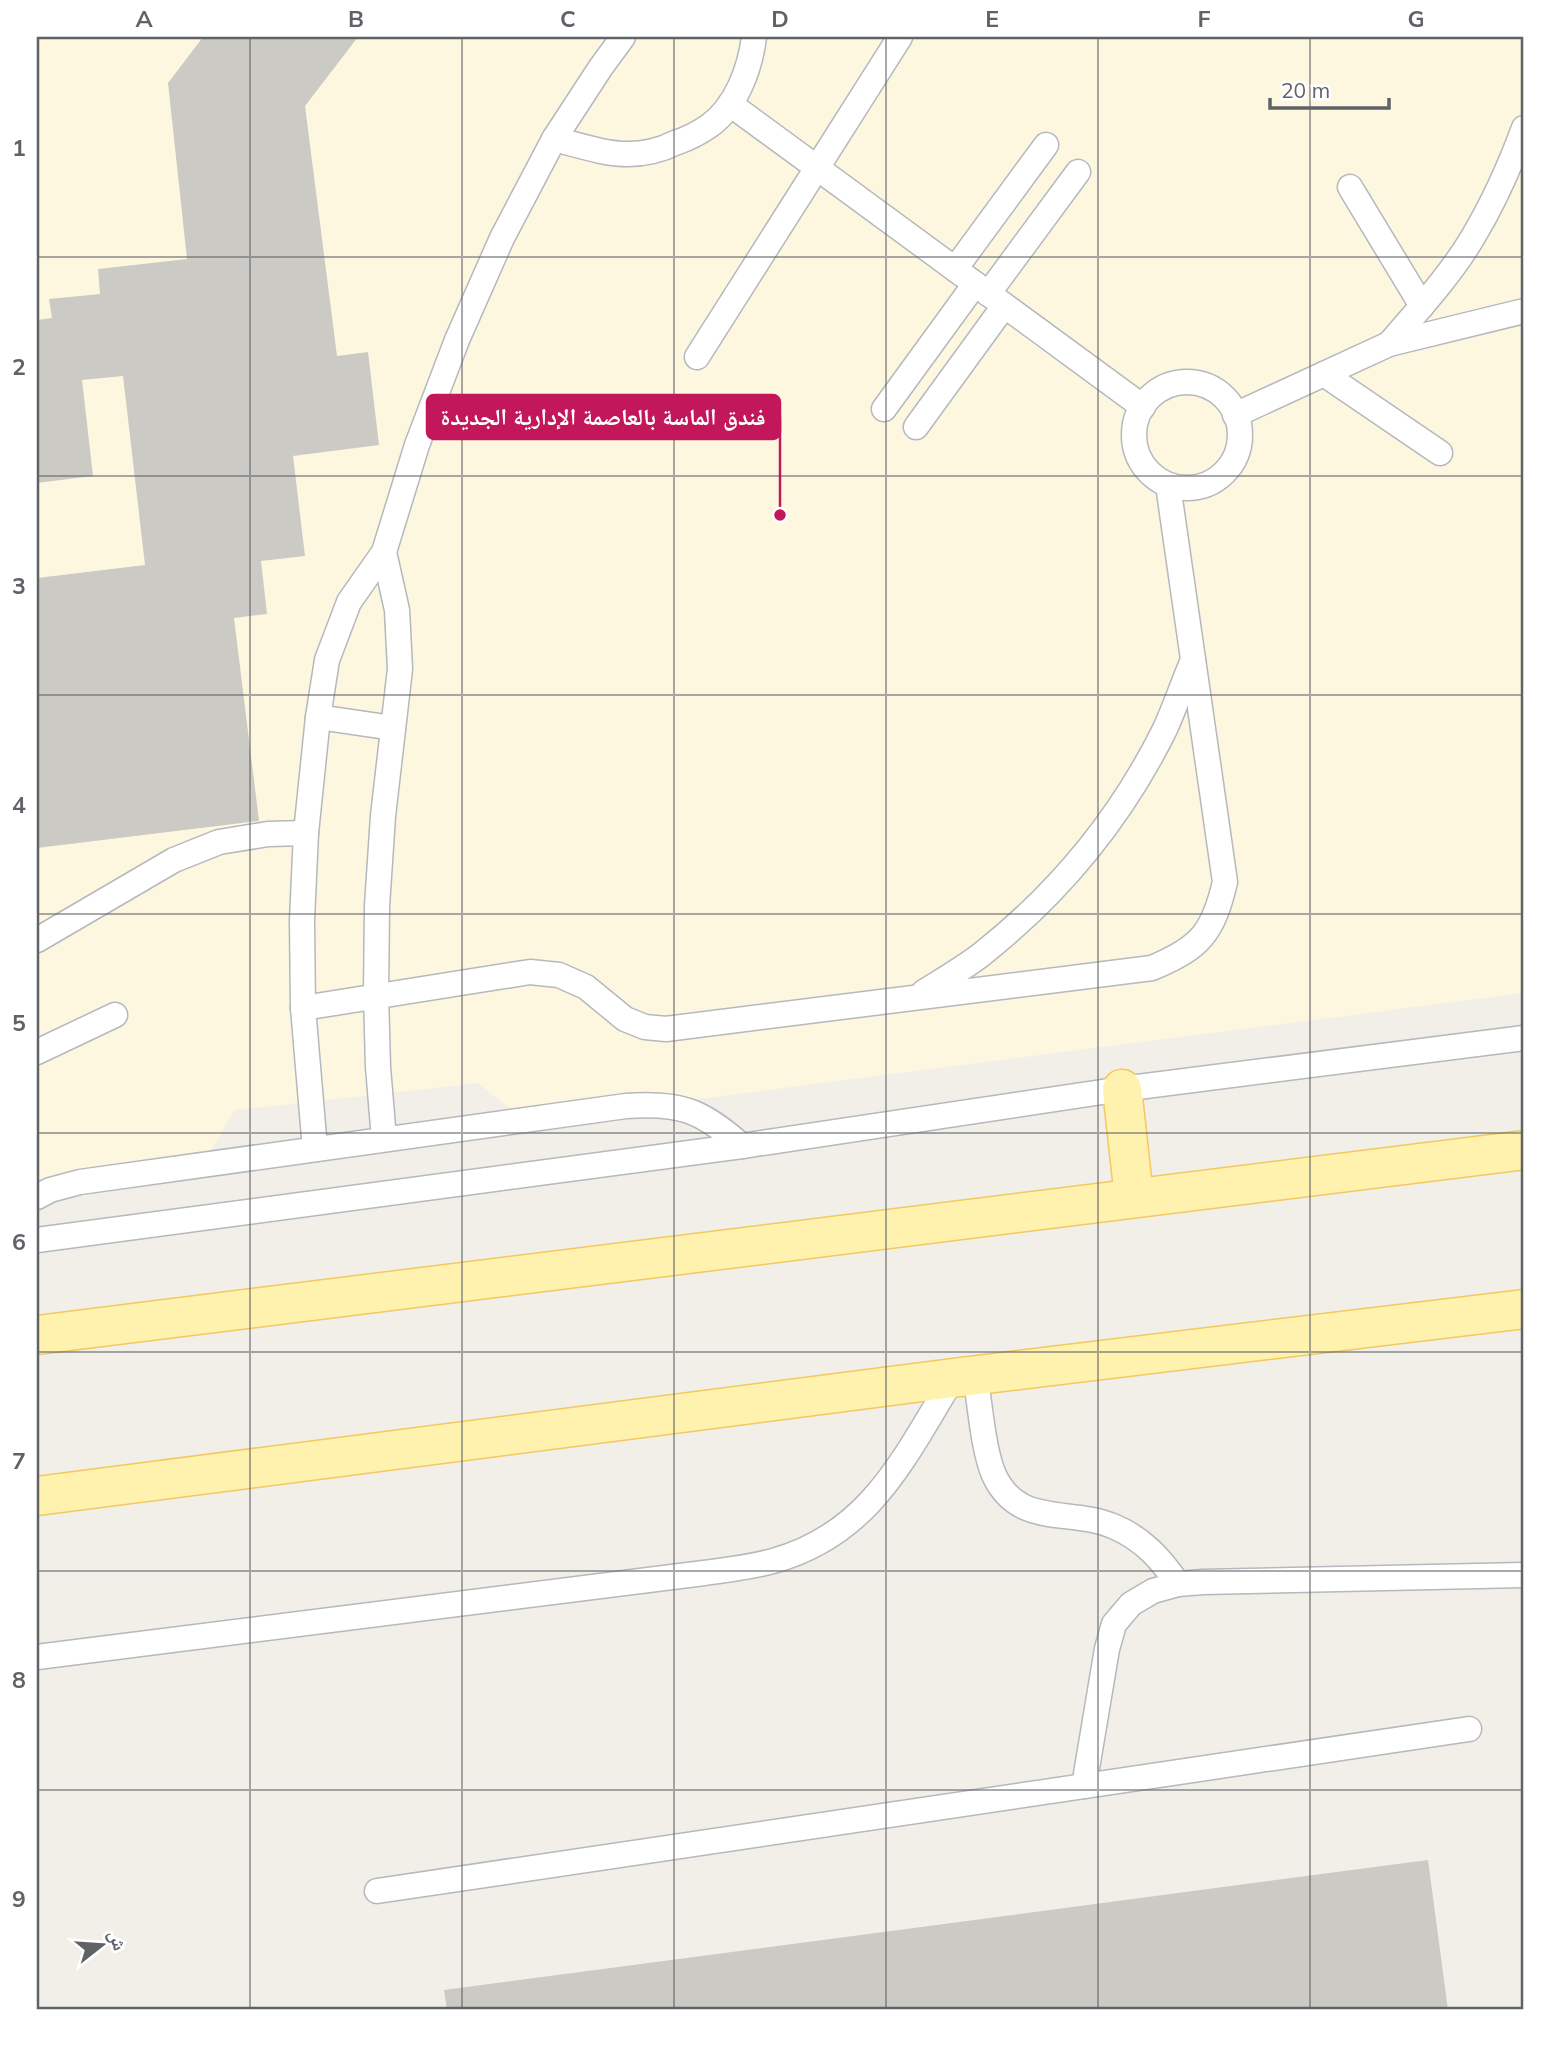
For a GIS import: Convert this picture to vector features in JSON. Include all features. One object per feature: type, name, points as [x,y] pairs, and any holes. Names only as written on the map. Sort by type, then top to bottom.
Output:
[{"type":"main road","points":[[1122,1089],[1134,1198]]},
{"type":"main road","points":[[37,1335],[1524,1150]]},
{"type":"main road","points":[[37,1496],[964,1376],[1524,1309]]},
{"type":"lane","points":[[315,1149],[303,1008],[302,920],[306,833],[327,660],[349,602],[384,552],[417,445],[457,340],[502,238],[554,139],[623,37]]},
{"type":"lane","points":[[554,139],[600,151],[630,154],[660,150],[687,139],[710,125],[730,104],[746,73],[754,37]]},
{"type":"lane","points":[[697,357],[900,37]]},
{"type":"lane","points":[[730,104],[1143,407]]},
{"type":"lane","points":[[1389,344],[1422,306],[1472,239],[1503,183],[1524,128]]},
{"type":"lane","points":[[916,427],[1046,145]]},
{"type":"lane","points":[[884,409],[1078,172]]},
{"type":"lane","points":[[1350,187],[1422,306]]},
{"type":"lane","points":[[1235,415],[1389,344],[1524,312]]},
{"type":"lane","points":[[1324,373],[1440,453]]},
{"type":"lane","points":[[1179,383],[1196,383],[1213,389],[1226,401],[1235,415],[1239,432],[1237,450],[1231,466],[1219,478],[1203,486],[1186,488],[1168,485],[1142,464],[1135,447],[1134,430],[1138,413],[1148,398],[1163,388],[1179,383]]},
{"type":"lane","points":[[303,1008],[530,972],[559,975],[586,987],[625,1019],[645,1027],[666,1029],[1152,968],[1179,957],[1202,938],[1218,912],[1225,882],[1168,485]]},
{"type":"lane","points":[[384,552],[397,610],[400,669],[377,893],[378,1067],[384,1139]]},
{"type":"lane","points":[[918,996],[980,956],[1036,908],[1087,853],[1130,793],[1142,771],[1165,728],[1193,658]]},
{"type":"lane","points":[[318,718],[393,728]]},
{"type":"lane","points":[[37,940],[174,860],[219,842],[268,834],[306,833]]},
{"type":"lane","points":[[37,1052],[115,1015]]},
{"type":"lane","points":[[37,1240],[743,1146],[1122,1089],[1524,1038]]},
{"type":"lane","points":[[37,1197],[50,1190],[80,1182],[626,1106],[657,1104],[689,1110],[718,1124],[743,1146]]},
{"type":"lane","points":[[964,1376],[989,1461],[1002,1488],[1012,1499],[1038,1514],[1094,1520],[1114,1526],[1150,1549],[1178,1584]]},
{"type":"lane","points":[[37,1657],[704,1573],[774,1561],[807,1549],[828,1537],[866,1508],[890,1481],[964,1376]]},
{"type":"lane","points":[[1084,1786],[1107,1648],[1114,1624],[1131,1604],[1153,1591],[1203,1581],[1524,1575]]},
{"type":"lane","points":[[377,1891],[1469,1729]]},
{"type":"shaded area","points":[[37,37],[1524,37],[1524,993],[525,1121],[478,1083],[235,1110],[204,1161],[37,1181]]},
{"type":"building","points":[[203,37],[358,37],[305,106],[337,356],[368,352],[379,445],[293,456],[305,556],[261,561],[267,614],[234,618],[259,821],[37,848],[37,578],[145,565],[123,376],[82,380],[93,476],[37,483],[37,320],[52,318],[49,299],[100,294],[98,269],[187,259],[168,83]]},
{"type":"building","points":[[1428,1860],[1448,2010],[447,2010],[444,1990]]},
{"type":"place","name":"فندق الماسة بالعاصمة الإدارية الجديدة","points":[[780,515]]}]
